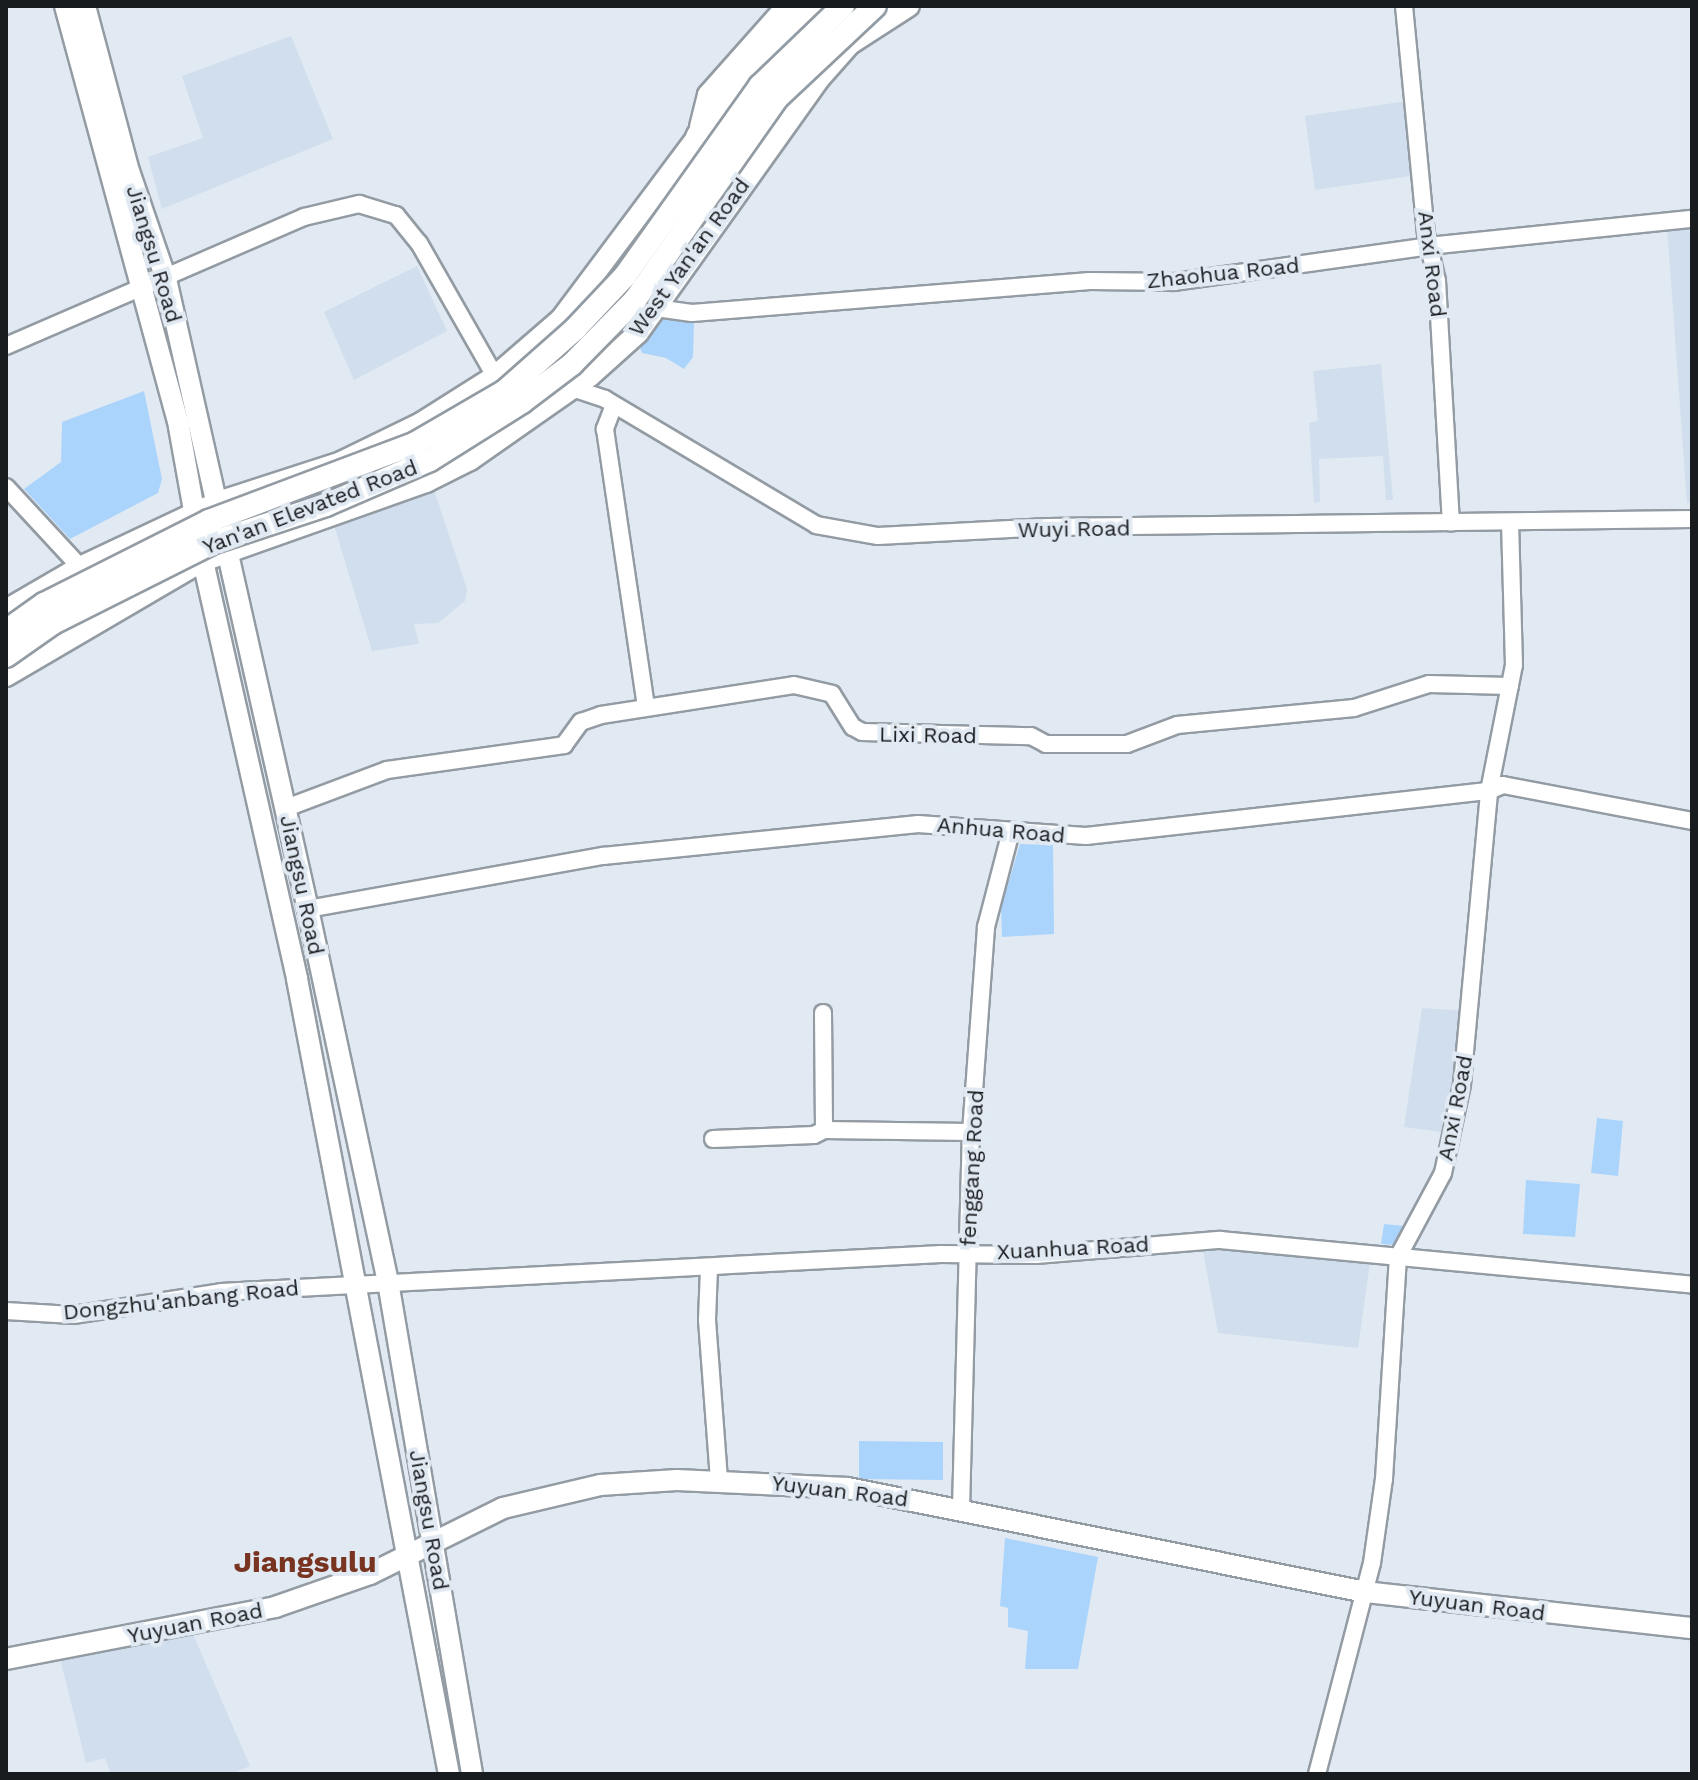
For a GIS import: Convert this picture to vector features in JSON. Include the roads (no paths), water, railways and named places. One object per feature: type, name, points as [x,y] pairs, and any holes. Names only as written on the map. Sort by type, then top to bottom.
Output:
[{"type":"highway","points":[[697,137],[730,83],[803,6]]},
{"type":"highway","name":"Yan'an Elevated Road","points":[[6,631],[44,604],[209,521],[414,444],[505,391],[575,329],[625,276],[760,86],[843,6]]},
{"type":"highway","name":"Yan'an Elevated Road","points":[[6,656],[53,623],[214,542],[326,505],[430,460],[522,402],[572,364],[635,300],[777,98],[875,6]]},
{"type":"main road","name":"Jiangsu Road","points":[[65,6],[179,427],[203,561],[297,979],[449,1774]]},
{"type":"main road","name":"Jiangsu Road","points":[[85,6],[129,171],[166,279],[286,808],[388,1282],[472,1774]]},
{"type":"main road","points":[[697,137],[708,95],[787,6]]},
{"type":"main road","points":[[6,610],[80,567],[218,502],[341,462],[421,423],[495,376],[561,319],[697,137],[719,121],[821,6]]},
{"type":"main road","name":"West Yan'an Road","points":[[6,676],[203,561],[426,482],[470,460],[572,387],[638,333],[819,79],[850,44],[909,6]]},
{"type":"main road","name":"Yuyuan Road","points":[[6,1659],[275,1607],[408,1557],[503,1508],[546,1495],[600,1485],[719,1480],[848,1488],[1365,1592],[1692,1628]]},
{"type":"street","name":"Anxi Road","points":[[1404,6],[1429,246],[1437,281],[1451,523]]},
{"type":"street","points":[[6,346],[304,217],[359,204],[396,215],[419,243],[495,376]]},
{"type":"street","name":"Zhaohua Road","points":[[656,308],[692,313],[1090,281],[1174,282],[1429,246],[1692,219]]},
{"type":"street","name":"Wuyi Road","points":[[495,376],[572,387],[614,405],[816,525],[878,536],[1048,527],[1692,519]]},
{"type":"street","points":[[614,405],[605,429],[646,707]]},
{"type":"street","points":[[7,488],[80,567]]},
{"type":"street","name":"Anxi Road","points":[[1317,1774],[1365,1592],[1384,1479],[1398,1257],[1443,1173],[1455,1131],[1475,982],[1489,791],[1514,665],[1510,522]]},
{"type":"street","name":"Lixi Road","points":[[286,808],[387,770],[558,746],[588,719],[646,707],[810,686],[832,694],[853,727],[862,732],[1127,744],[1168,727],[1368,706],[1429,684],[1510,686]]},
{"type":"street","name":"Anhua Road","points":[[308,909],[619,854],[888,826],[945,824],[1086,836],[1489,791],[1516,785],[1692,821]]},
{"type":"street","name":"fenggang Road","points":[[961,1509],[971,1132],[986,927],[1011,831]]},
{"type":"street","points":[[823,1013],[824,1130]]},
{"type":"street","points":[[713,1139],[814,1135],[824,1130],[971,1132]]},
{"type":"street","name":"Xuanhua Road","points":[[357,1283],[969,1253],[1036,1255],[1245,1240],[1692,1285]]},
{"type":"street","points":[[709,1268],[707,1320],[719,1480]]},
{"type":"street","name":"Dongzhu'anbang Road","points":[[6,1311],[73,1315],[151,1299],[357,1283]]},
{"type":"district","name":"Jiangsulu","points":[[305,1562]]}]
